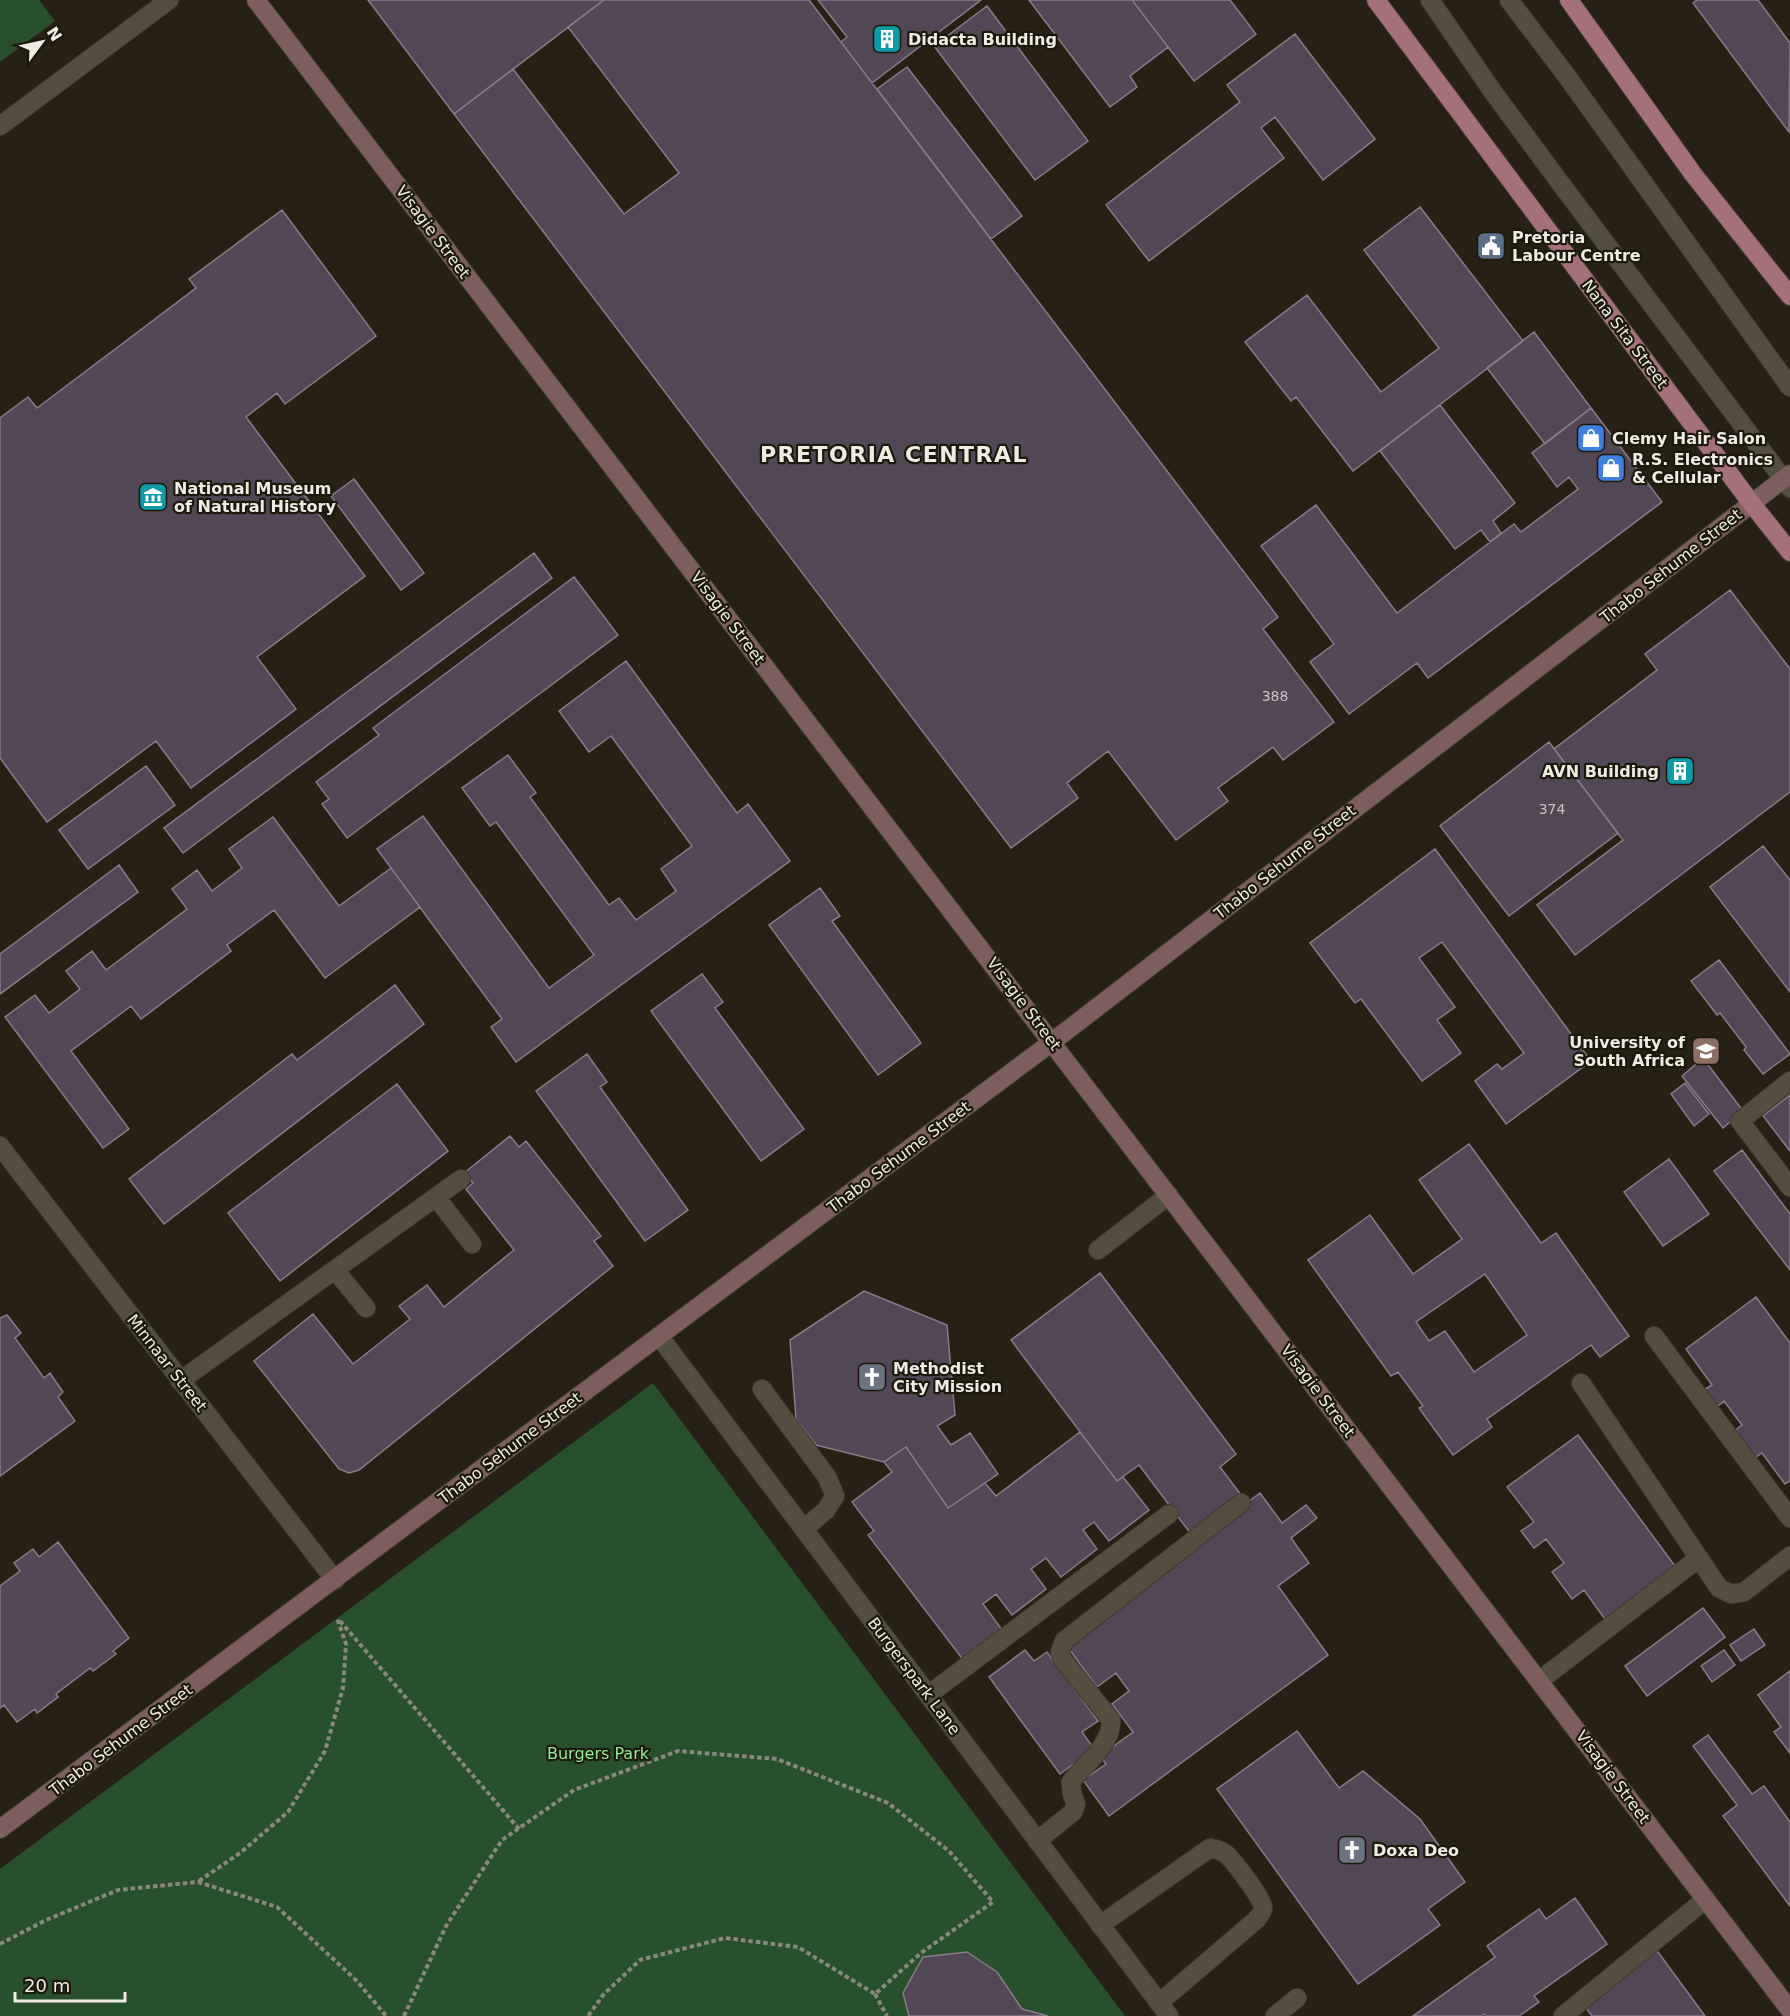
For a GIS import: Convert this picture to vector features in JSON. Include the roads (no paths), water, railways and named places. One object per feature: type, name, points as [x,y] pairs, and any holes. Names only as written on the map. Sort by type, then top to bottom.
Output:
[{"type":"main road","name":"Nana Sita Street","points":[[1376,0],[1790,552]]},
{"type":"main road","points":[[1569,0],[1693,174],[1790,296]]},
{"type":"street","points":[[0,126],[169,0]]},
{"type":"street","name":"Visagie Street","points":[[256,0],[1790,2010]]},
{"type":"street","points":[[1430,0],[1554,175],[1788,480]]},
{"type":"street","points":[[1509,0],[1566,75],[1790,387]]},
{"type":"street","name":"Thabo Sehume Street","points":[[0,1830],[1052,1042],[1752,504],[1788,480]]},
{"type":"street","points":[[1790,1081],[1740,1121],[1790,1187]]},
{"type":"street","name":"Minnaar Street","points":[[0,1146],[335,1580]]},
{"type":"street","points":[[180,1381],[461,1179]]},
{"type":"street","points":[[1098,1250],[1169,1195]]},
{"type":"street","points":[[436,1197],[472,1244]]},
{"type":"street","points":[[335,1270],[366,1308]]},
{"type":"street","name":"Burgerspark Lane","points":[[659,1336],[1164,2009]]},
{"type":"street","points":[[1654,1336],[1790,1518]]},
{"type":"street","points":[[1581,1383],[1719,1588],[1731,1594],[1744,1592],[1790,1556]]},
{"type":"street","points":[[762,1389],[827,1477],[835,1496],[826,1510],[804,1529]]},
{"type":"street","points":[[1037,1841],[1073,1812],[1076,1804],[1071,1782],[1107,1740],[1111,1731],[1111,1720],[1064,1660],[1060,1652],[1064,1641],[1241,1503]]},
{"type":"street","points":[[928,1695],[1169,1514]]},
{"type":"street","points":[[1539,1681],[1699,1558]]},
{"type":"street","points":[[1100,1925],[1210,1848],[1227,1854],[1263,1904],[1263,1910],[1256,1920],[1164,2009]]},
{"type":"street","points":[[1563,2016],[1706,1899]]},
{"type":"street","points":[[1275,2016],[1297,1998]]},
{"type":"place","name":"Didacta Building","points":[[887,39]]},
{"type":"place","name":"Pretoria Labour Centre","points":[[1491,246]]},
{"type":"place","name":"Clemy Hair Salon","points":[[1591,438]]},
{"type":"place","name":"R.S. Electronics & Cellular","points":[[1611,468]]},
{"type":"place","name":"National Museum of Natural History","points":[[153,497]]},
{"type":"place","name":"AVN Building","points":[[1680,771]]},
{"type":"place","name":"University of South Africa","points":[[1706,1051]]},
{"type":"place","name":"Methodist City Mission","points":[[872,1377]]},
{"type":"place","name":"Doxa Deo","points":[[1352,1850]]},
{"type":"district","name":"PRETORIA CENTRAL","points":[[894,454]]},
{"type":"park label","name":"Burgers Park","points":[[598,1753]]}]
